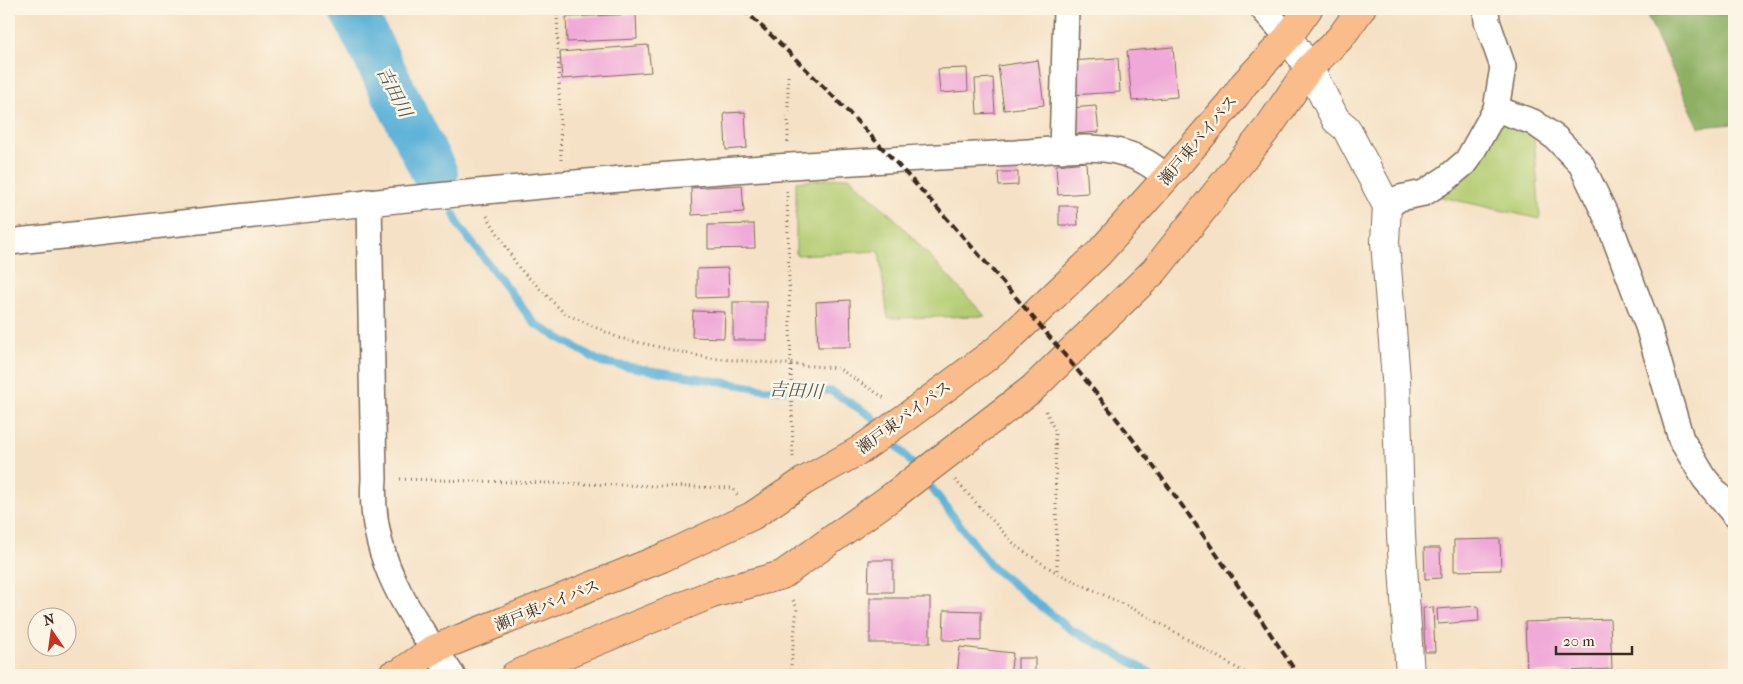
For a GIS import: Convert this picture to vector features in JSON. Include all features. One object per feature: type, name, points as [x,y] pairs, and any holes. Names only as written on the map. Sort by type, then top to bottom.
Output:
[{"type":"highway","name":"瀬戸東バイパス","points":[[392,675],[398,674],[434,649],[662,558],[752,516],[804,481],[860,450],[909,415],[999,348],[1099,253],[1166,178],[1244,84],[1288,37],[1308,9]]},
{"type":"highway","points":[[515,675],[712,594],[782,575],[893,496],[1032,388],[1155,270],[1270,125],[1309,68],[1340,38],[1361,9]]},
{"type":"street","points":[[1062,150],[1066,9]]},
{"type":"street","points":[[1262,9],[1288,37],[1309,68],[1336,120],[1346,128],[1387,206],[1385,242],[1396,379],[1401,535],[1410,675]]},
{"type":"street","points":[[1387,206],[1400,198],[1424,193],[1447,178],[1467,161],[1496,109],[1503,67],[1487,21],[1486,9]]},
{"type":"street","points":[[1496,109],[1534,122],[1556,138],[1581,164],[1608,220],[1648,326],[1681,439],[1705,479],[1734,514]]},
{"type":"street","points":[[9,242],[369,202],[562,186],[625,177],[1062,150],[1103,149],[1133,156],[1156,167],[1166,178]]},
{"type":"street","points":[[369,202],[374,479],[372,503],[381,553],[398,592],[452,675]]},
{"type":"path","points":[[558,9],[562,186]]},
{"type":"path","points":[[788,73],[790,364],[793,408],[793,468],[804,481]]},
{"type":"path","points":[[471,194],[519,268],[564,313],[619,338],[708,358],[838,368],[909,415]]},
{"type":"path","points":[[1032,388],[1048,414],[1055,431],[1057,573]]},
{"type":"path","points":[[937,462],[1017,547],[1057,573],[1142,613],[1249,675]]},
{"type":"path","points":[[374,479],[733,488],[752,516]]},
{"type":"path","points":[[782,575],[797,608],[790,675]]},
{"type":"green space","points":[[1734,14],[1734,124],[1699,127],[1647,15]]},
{"type":"green space","points":[[1496,109],[1533,122],[1540,219],[1424,193]]},
{"type":"green space","points":[[849,177],[896,220],[985,316],[888,318],[879,251],[796,255],[796,182]]},
{"type":"building","points":[[636,14],[637,39],[567,42],[566,17]]},
{"type":"building","points":[[648,45],[651,72],[562,79],[560,52]]},
{"type":"building","points":[[1173,47],[1177,97],[1132,101],[1127,51]]},
{"type":"building","points":[[1118,58],[1120,92],[1070,95],[1069,61]]},
{"type":"building","points":[[1038,60],[1044,105],[1004,110],[998,66]]},
{"type":"building","points":[[967,68],[968,91],[940,93],[938,69]]},
{"type":"building","points":[[993,78],[995,113],[977,114],[975,79]]},
{"type":"building","points":[[1096,106],[1099,132],[1073,134],[1071,108]]},
{"type":"building","points":[[745,112],[747,148],[726,150],[724,113]]},
{"type":"building","points":[[1086,162],[1088,193],[1058,195],[1056,165]]},
{"type":"building","points":[[998,172],[1018,172],[1018,185],[999,186]]},
{"type":"building","points":[[742,185],[744,212],[692,215],[691,188]]},
{"type":"building","points":[[1059,206],[1077,206],[1078,225],[1059,225]]},
{"type":"building","points":[[754,224],[755,248],[708,249],[708,225]]},
{"type":"building","points":[[728,268],[729,297],[697,298],[697,269]]},
{"type":"building","points":[[850,300],[851,347],[818,347],[816,302]]},
{"type":"building","points":[[733,302],[767,302],[767,340],[733,340]]},
{"type":"building","points":[[693,311],[725,312],[724,338],[692,337]]},
{"type":"building","points":[[1500,539],[1501,570],[1454,571],[1454,540]]},
{"type":"building","points":[[1424,548],[1440,548],[1441,578],[1425,579]]},
{"type":"building","points":[[869,560],[893,560],[893,592],[868,592]]},
{"type":"building","points":[[870,598],[930,598],[930,643],[870,643]]},
{"type":"building","points":[[1478,606],[1479,621],[1438,624],[1437,609]]},
{"type":"building","points":[[1433,607],[1435,652],[1425,652],[1423,608]]},
{"type":"building","points":[[944,610],[981,611],[981,641],[943,640]]},
{"type":"building","points":[[1610,619],[1612,669],[1527,673],[1525,622]]},
{"type":"building","points":[[960,647],[1013,653],[1010,675],[957,674]]},
{"type":"building","points":[[1018,658],[1035,658],[1035,675],[1018,675]]},
{"type":"waterway","name":"吉田川","points":[[352,9],[435,174]]},
{"type":"waterway","name":"吉田川","points":[[454,214],[459,226],[535,324],[601,362],[764,389],[831,391],[871,416],[917,469],[992,567],[1070,629],[1155,675]]},
{"type":"railway","points":[[743,9],[838,101],[898,165],[987,264],[1073,366],[1175,495],[1298,675]]}]
